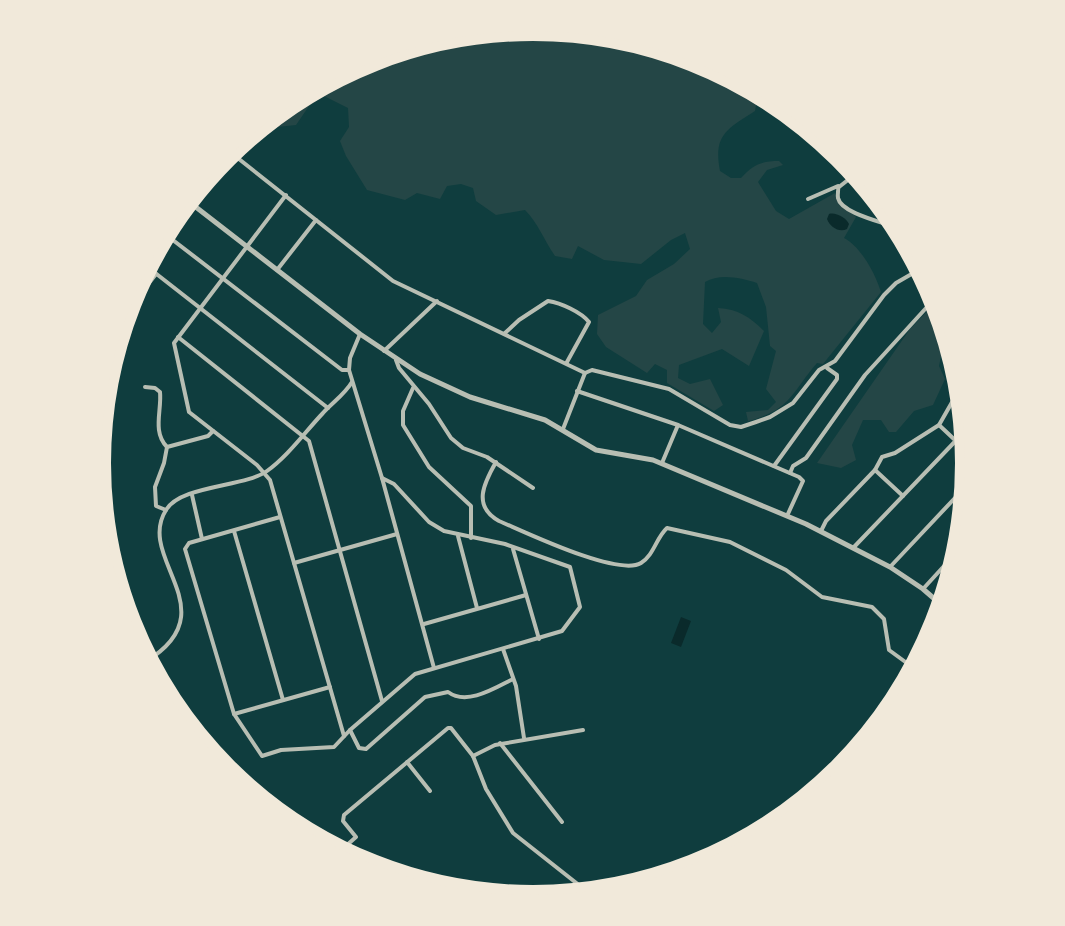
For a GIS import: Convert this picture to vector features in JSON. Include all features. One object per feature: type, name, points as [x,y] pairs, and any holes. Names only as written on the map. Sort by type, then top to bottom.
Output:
[{"type":"street","points":[[236,156],[393,281],[585,373]]},
{"type":"street","points":[[851,178],[839,187],[838,199],[849,210],[886,224]]},
{"type":"street","points":[[808,199],[835,185],[839,187]]},
{"type":"street","points":[[286,195],[174,343],[189,412],[270,480],[344,736]]},
{"type":"street","points":[[193,205],[396,360],[470,397],[530,415],[563,429],[596,450],[642,456],[662,463],[821,531],[890,567],[937,601]]},
{"type":"street","points":[[277,270],[316,220]]},
{"type":"street","points":[[170,238],[342,370],[349,370]]},
{"type":"street","points":[[152,271],[328,408]]},
{"type":"street","points":[[563,429],[585,373],[592,370],[669,389],[720,421],[741,427],[770,417],[793,403],[819,370],[835,361],[884,295],[896,283],[914,273]]},
{"type":"street","points":[[141,293],[156,274]]},
{"type":"street","points":[[384,351],[437,301]]},
{"type":"street","points":[[505,333],[548,301],[575,312],[589,322],[566,363]]},
{"type":"street","points":[[790,473],[793,466],[806,458],[865,375],[929,306]]},
{"type":"street","points":[[360,334],[350,358],[349,370],[424,624],[434,668]]},
{"type":"street","points":[[178,337],[309,441],[382,701]]},
{"type":"street","points":[[396,360],[413,388],[429,404],[443,429],[463,448],[496,462],[533,488]]},
{"type":"street","points":[[774,466],[837,379],[837,375],[827,368]]},
{"type":"street","points":[[153,658],[182,625],[182,610],[159,530],[166,510],[173,502],[191,494],[265,473],[352,382]]},
{"type":"street","points":[[145,387],[160,392],[158,416],[161,441],[167,447]]},
{"type":"street","points":[[413,388],[403,411],[403,425],[429,467],[471,506],[471,538]]},
{"type":"street","points":[[577,391],[678,425],[790,473],[803,481],[787,516]]},
{"type":"street","points":[[821,531],[826,521],[875,470],[882,457],[895,453],[939,425],[954,398]]},
{"type":"street","points":[[662,463],[678,425]]},
{"type":"street","points":[[939,425],[959,444]]},
{"type":"street","points":[[167,447],[208,436],[213,431]]},
{"type":"street","points":[[854,547],[959,438]]},
{"type":"street","points":[[166,510],[156,506],[154,496],[167,447]]},
{"type":"street","points":[[496,462],[482,495],[485,510],[499,521],[596,561],[621,566],[637,565],[645,560],[667,528],[730,542],[786,570],[822,597],[861,603],[876,610],[886,625],[889,650],[909,664]]},
{"type":"street","points":[[875,470],[903,496]]},
{"type":"street","points":[[280,517],[189,543],[185,549],[234,714],[262,756],[281,750],[334,747],[415,674],[539,639],[566,628],[580,607],[570,567],[513,547],[458,536],[429,522],[400,489],[382,478]]},
{"type":"street","points":[[191,494],[202,539]]},
{"type":"street","points":[[890,567],[959,494]]},
{"type":"street","points":[[234,531],[283,700]]},
{"type":"street","points":[[294,563],[397,534]]},
{"type":"street","points":[[458,536],[477,608]]},
{"type":"street","points":[[513,547],[539,639]]},
{"type":"street","points":[[923,589],[948,562]]},
{"type":"street","points":[[424,624],[526,595]]},
{"type":"street","points":[[503,649],[513,679],[524,738]]},
{"type":"street","points":[[350,730],[359,748],[366,749],[425,697],[448,692],[455,697],[476,696],[513,679]]},
{"type":"street","points":[[234,714],[330,687]]},
{"type":"street","points":[[345,847],[356,837],[343,821],[344,815],[451,728],[473,756],[486,789],[513,833],[581,887]]},
{"type":"street","points":[[473,756],[500,743],[583,730]]},
{"type":"street","points":[[500,743],[562,822]]},
{"type":"street","points":[[407,762],[430,791]]},
{"type":"shaded area","points":[[505,37],[560,37],[616,44],[643,51],[696,69],[757,100],[755,111],[724,134],[719,149],[720,171],[731,178],[741,178],[758,165],[779,161],[783,165],[767,170],[758,182],[776,211],[789,219],[835,193],[835,197],[856,217],[844,238],[867,261],[881,292],[823,364],[817,363],[782,406],[748,421],[746,412],[768,410],[776,402],[766,389],[776,351],[770,346],[766,307],[757,283],[724,277],[705,282],[703,324],[712,333],[721,322],[718,308],[743,315],[764,331],[749,366],[722,349],[679,365],[678,378],[690,384],[710,379],[723,405],[714,411],[667,383],[667,370],[655,364],[647,373],[606,347],[597,334],[598,315],[636,296],[647,280],[674,264],[690,249],[685,233],[641,264],[604,260],[578,246],[572,259],[555,256],[525,210],[496,215],[476,201],[473,188],[461,184],[447,186],[440,199],[417,193],[405,200],[367,190],[340,141],[349,127],[348,108],[324,96],[309,106],[296,125],[268,128],[295,108],[344,80],[395,59],[449,44]]},
{"type":"shaded area","points":[[829,214],[846,220],[849,224],[847,229],[833,227],[827,219]]},
{"type":"shaded area","points":[[930,308],[944,350],[939,366],[945,379],[933,405],[914,411],[896,432],[889,432],[881,420],[863,420],[852,445],[856,460],[841,468],[817,463],[910,329]]},
{"type":"shaded area","points":[[681,617],[691,621],[681,647],[671,643]]}]
